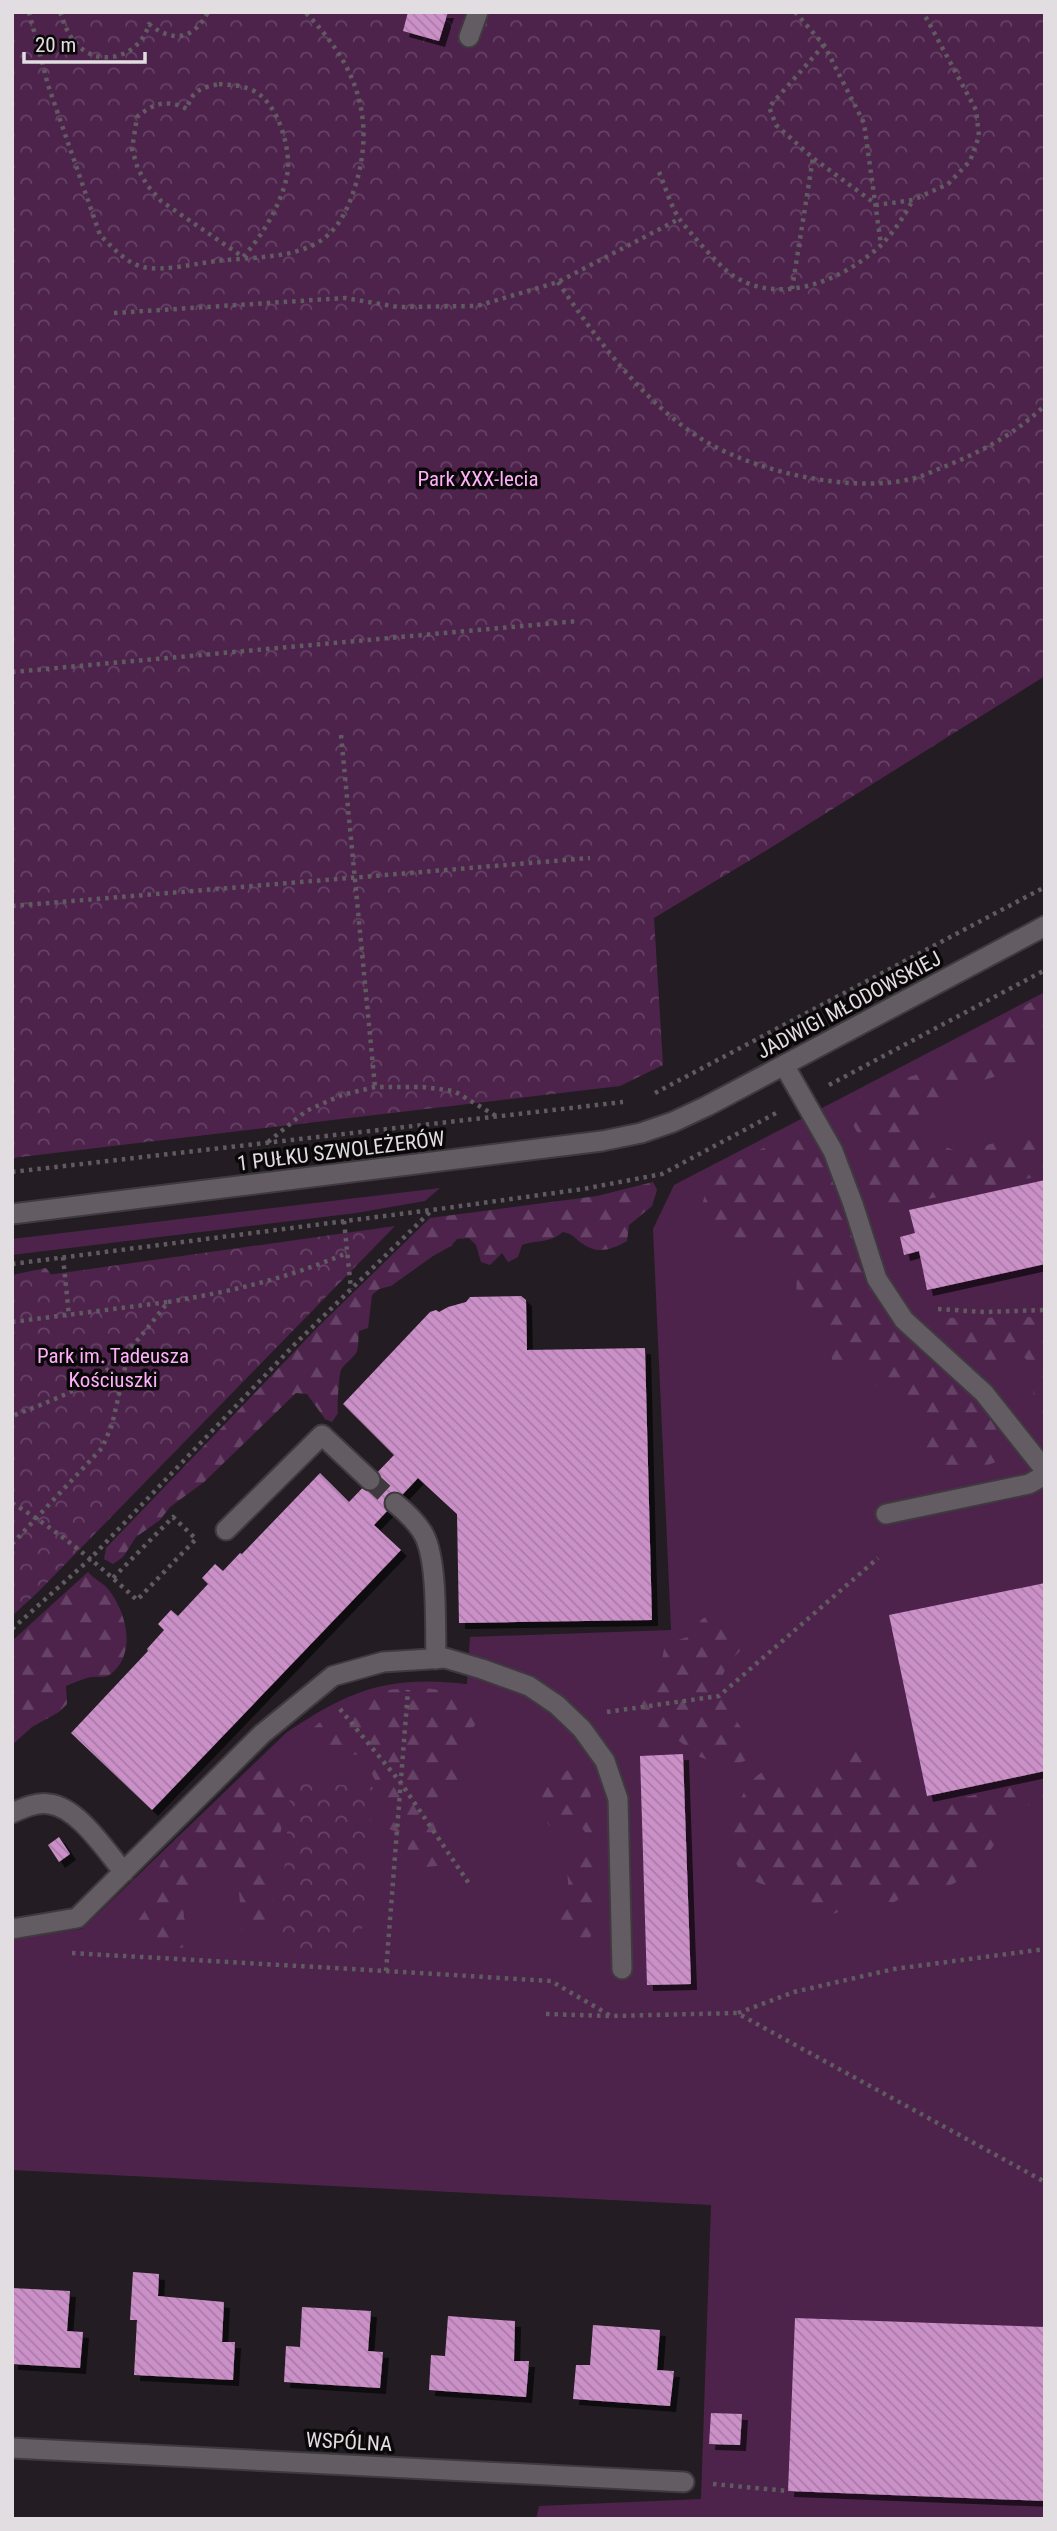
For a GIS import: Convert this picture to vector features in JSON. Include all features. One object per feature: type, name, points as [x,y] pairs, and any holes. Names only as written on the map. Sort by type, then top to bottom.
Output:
[{"type":"street","points":[[470,37],[478,12]]},
{"type":"street","name":"JADWIGI MŁODOWSKIEJ","points":[[673,1122],[1045,926]]},
{"type":"street","points":[[784,1065],[833,1151],[877,1279],[904,1320],[984,1393],[1045,1472],[1029,1484],[886,1514]]},
{"type":"street","name":"1 PUŁKU SZWOLEŻERÓW","points":[[12,1214],[602,1141],[641,1133],[673,1122]]},
{"type":"street","points":[[226,1530],[322,1435],[370,1480]]},
{"type":"street","points":[[395,1503],[417,1524],[425,1536],[430,1554],[436,1659]]},
{"type":"street","points":[[12,1929],[77,1918],[262,1734],[334,1676],[383,1662],[445,1658],[529,1686],[567,1715],[605,1761],[618,1799],[622,1969]]},
{"type":"street","points":[[12,1813],[27,1806],[47,1803],[65,1808],[81,1821],[124,1872]]},
{"type":"street","name":"WSPÓLNA","points":[[12,2448],[684,2482]]},
{"type":"path","points":[[29,12],[48,85],[100,236],[115,250],[144,268],[293,253],[318,242],[337,226],[350,204],[359,174],[364,153],[365,126],[352,76],[305,12]]},
{"type":"path","points":[[60,12],[76,44],[92,55],[115,56],[131,51],[145,37],[149,24],[160,33],[171,37],[186,35],[197,29],[208,12]]},
{"type":"path","points":[[795,12],[824,45],[863,123],[881,246]]},
{"type":"path","points":[[824,45],[769,107],[776,125],[813,158],[877,205],[913,200],[948,184],[970,162],[979,136],[976,110],[923,12]]},
{"type":"path","points":[[219,85],[237,85],[254,90],[269,104],[285,139],[288,174],[258,240],[243,257],[161,201],[147,186],[132,149],[137,117],[150,106],[170,102],[187,109],[190,98],[199,88],[219,85]]},
{"type":"path","points":[[792,289],[813,158]]},
{"type":"path","points":[[659,172],[679,219],[729,272],[761,287],[792,289],[825,282],[860,262],[881,246],[913,200]]},
{"type":"path","points":[[114,313],[345,298],[398,307],[477,306],[558,282],[679,219]]},
{"type":"path","points":[[558,282],[585,323],[625,371],[661,408],[709,444],[762,468],[810,478],[864,484],[912,480],[979,453],[1030,420],[1045,405]]},
{"type":"path","points":[[12,672],[578,621]]},
{"type":"path","points":[[341,735],[375,1087]]},
{"type":"path","points":[[12,906],[590,858]]},
{"type":"path","points":[[653,1094],[1045,887]]},
{"type":"path","points":[[12,1264],[432,1210],[583,1189],[662,1174],[1045,970]]},
{"type":"path","points":[[267,1142],[306,1111],[342,1095],[375,1087],[423,1087],[454,1091],[497,1116]]},
{"type":"path","points":[[12,1172],[628,1102]]},
{"type":"path","points":[[12,1154],[12,1161]]},
{"type":"path","points":[[12,1629],[90,1559],[295,1344],[432,1210]]},
{"type":"path","points":[[344,1221],[351,1289]]},
{"type":"path","points":[[12,1322],[168,1302],[261,1284],[315,1267],[347,1253]]},
{"type":"path","points":[[63,1257],[69,1315]]},
{"type":"path","points":[[12,1416],[68,1392],[104,1372],[130,1349],[168,1302]]},
{"type":"path","points":[[934,1309],[984,1312],[1045,1310]]},
{"type":"path","points":[[12,1544],[102,1448],[112,1425],[130,1349]]},
{"type":"path","points":[[12,1503],[37,1518],[90,1559],[137,1600],[197,1539],[173,1517],[113,1578]]},
{"type":"path","points":[[567,1715],[631,1710],[719,1696],[878,1558]]},
{"type":"path","points":[[386,1971],[408,1685]]},
{"type":"path","points":[[336,1704],[401,1783],[470,1885]]},
{"type":"path","points":[[546,2014],[611,2016],[737,2013],[794,1992],[894,1969],[1045,1949]]},
{"type":"path","points":[[65,1952],[551,1981],[611,2016]]},
{"type":"path","points":[[737,2013],[1045,2182]]},
{"type":"path","points":[[684,2482],[788,2491]]},
{"type":"green space","name":"Park XXX-lecia","points":[[12,12],[1045,12],[1045,676],[654,918],[663,1065],[620,1086],[12,1158]]},
{"type":"green space","points":[[1045,992],[1045,2519],[536,2519],[539,2506],[701,2499],[711,2205],[12,2170],[12,1939],[82,1929],[287,1732],[331,1705],[393,1684],[467,1684],[470,1637],[671,1630],[653,1229],[674,1185]]},
{"type":"green space","points":[[1045,996],[1045,1029],[1040,1045],[1032,1057],[1006,1072],[947,1092],[917,1116],[920,1137],[943,1142],[948,1148],[974,1157],[987,1145],[1018,1136],[1045,1147],[1045,1175],[894,1206],[870,1199],[865,1174],[868,1150],[853,1125],[857,1099],[884,1085],[925,1072],[958,1048]]},
{"type":"green space","points":[[787,1139],[813,1141],[825,1154],[866,1280],[896,1330],[966,1388],[999,1431],[998,1461],[975,1469],[959,1470],[943,1468],[936,1464],[924,1451],[928,1440],[924,1414],[908,1401],[888,1396],[875,1385],[874,1374],[859,1364],[832,1360],[831,1350],[815,1319],[796,1311],[797,1262],[788,1248],[763,1236],[737,1242],[707,1235],[702,1208],[713,1182],[734,1163]]},
{"type":"green space","points":[[653,1182],[657,1190],[652,1206],[629,1225],[627,1241],[616,1246],[605,1250],[594,1249],[563,1232],[548,1240],[522,1245],[518,1257],[508,1262],[502,1253],[490,1265],[481,1262],[476,1245],[469,1238],[457,1239],[451,1246],[391,1286],[379,1289],[372,1295],[368,1328],[359,1331],[356,1353],[341,1370],[338,1413],[332,1422],[325,1419],[307,1394],[296,1393],[204,1482],[136,1537],[123,1557],[113,1564],[104,1559],[106,1548],[318,1327],[430,1218],[597,1196]]},
{"type":"green space","points":[[440,1188],[425,1201],[356,1213],[12,1255],[12,1239]]},
{"type":"green space","name":"Park im. Tadeusza Kościuszki","points":[[395,1226],[38,1592],[12,1616],[12,1280]]},
{"type":"green space","points":[[46,1268],[56,1281],[12,1300],[12,1275]]},
{"type":"green space","points":[[908,1309],[940,1318],[1037,1317],[1045,1320],[1045,1427],[1042,1427],[1033,1391],[1035,1370],[1024,1357],[1006,1359],[992,1369],[964,1362]]},
{"type":"green space","points":[[88,1572],[108,1589],[120,1608],[126,1643],[120,1664],[105,1677],[89,1678],[66,1686],[67,1704],[59,1712],[32,1727],[12,1745],[12,1641]]},
{"type":"green space","points":[[719,1611],[727,1615],[740,1651],[725,1671],[719,1696],[751,1742],[749,1759],[727,1768],[693,1754],[689,1748],[644,1717],[642,1703],[658,1684],[664,1649],[670,1643],[690,1636],[702,1619]]},
{"type":"green space","points":[[419,1687],[467,1694],[480,1707],[474,1727],[457,1739],[468,1775],[459,1785],[447,1781],[441,1784],[441,1794],[429,1806],[446,1865],[426,1867],[408,1857],[407,1836],[384,1827],[378,1788],[359,1755],[314,1752],[302,1738],[329,1714],[387,1690]]},
{"type":"green space","points":[[848,1746],[863,1754],[885,1777],[914,1799],[932,1804],[1045,1780],[1045,1810],[1031,1805],[1013,1808],[985,1858],[965,1877],[952,1884],[938,1889],[914,1891],[893,1903],[874,1898],[865,1884],[847,1893],[840,1911],[826,1918],[807,1918],[785,1890],[753,1880],[737,1865],[732,1842],[735,1816],[744,1792],[762,1772],[781,1784],[800,1782],[818,1772]]},
{"type":"green space","points":[[269,1765],[285,1770],[285,1808],[279,1841],[270,1855],[269,1867],[275,1892],[259,1938],[241,1930],[238,1873],[226,1860],[214,1868],[207,1885],[191,1891],[183,1900],[184,1918],[193,1935],[182,1948],[139,1943],[134,1927],[144,1912],[147,1889],[165,1857],[236,1786]]},
{"type":"green space","points":[[568,1770],[584,1773],[590,1788],[594,1837],[595,1928],[583,1952],[565,1933],[560,1919],[569,1895],[567,1869],[583,1854],[588,1836],[579,1824],[550,1826],[540,1812],[549,1779]]},
{"type":"green space","points":[[291,1781],[373,1787],[360,1957],[278,1951]]},
{"type":"building","points":[[408,12],[448,12],[439,41],[403,31]]},
{"type":"building","points":[[1045,1180],[1045,1264],[927,1290],[919,1251],[904,1255],[900,1237],[915,1233],[909,1210]]},
{"type":"building","points":[[521,1296],[526,1300],[527,1350],[645,1348],[652,1620],[459,1623],[457,1514],[418,1478],[374,1525],[401,1550],[152,1810],[71,1733],[148,1651],[164,1630],[158,1624],[171,1610],[178,1616],[208,1584],[202,1578],[215,1564],[223,1571],[320,1473],[349,1502],[394,1455],[343,1404],[430,1312],[439,1312],[466,1302],[470,1297]]},
{"type":"building","points":[[1045,1583],[1045,1771],[927,1796],[889,1615]]},
{"type":"building","points":[[683,1754],[691,1984],[647,1985],[640,1756]]},
{"type":"building","points":[[59,1837],[70,1854],[59,1862],[48,1845]]},
{"type":"building","points":[[133,2272],[159,2274],[158,2296],[224,2302],[222,2342],[235,2342],[233,2380],[134,2375],[137,2320],[130,2320]]},
{"type":"building","points":[[12,2288],[70,2291],[67,2331],[83,2332],[80,2368],[12,2364]]},
{"type":"building","points":[[302,2307],[371,2311],[368,2351],[383,2352],[380,2388],[284,2382],[286,2346],[300,2347]]},
{"type":"building","points":[[448,2316],[515,2321],[514,2361],[529,2361],[526,2397],[429,2390],[431,2355],[445,2356]]},
{"type":"building","points":[[795,2318],[1045,2327],[1045,2501],[788,2491]]},
{"type":"building","points":[[593,2325],[660,2330],[657,2370],[674,2371],[670,2406],[573,2399],[576,2365],[590,2365]]},
{"type":"building","points":[[711,2413],[742,2414],[740,2445],[709,2444]]},
{"type":"tunnel","points":[[370,1480],[395,1503]]}]
